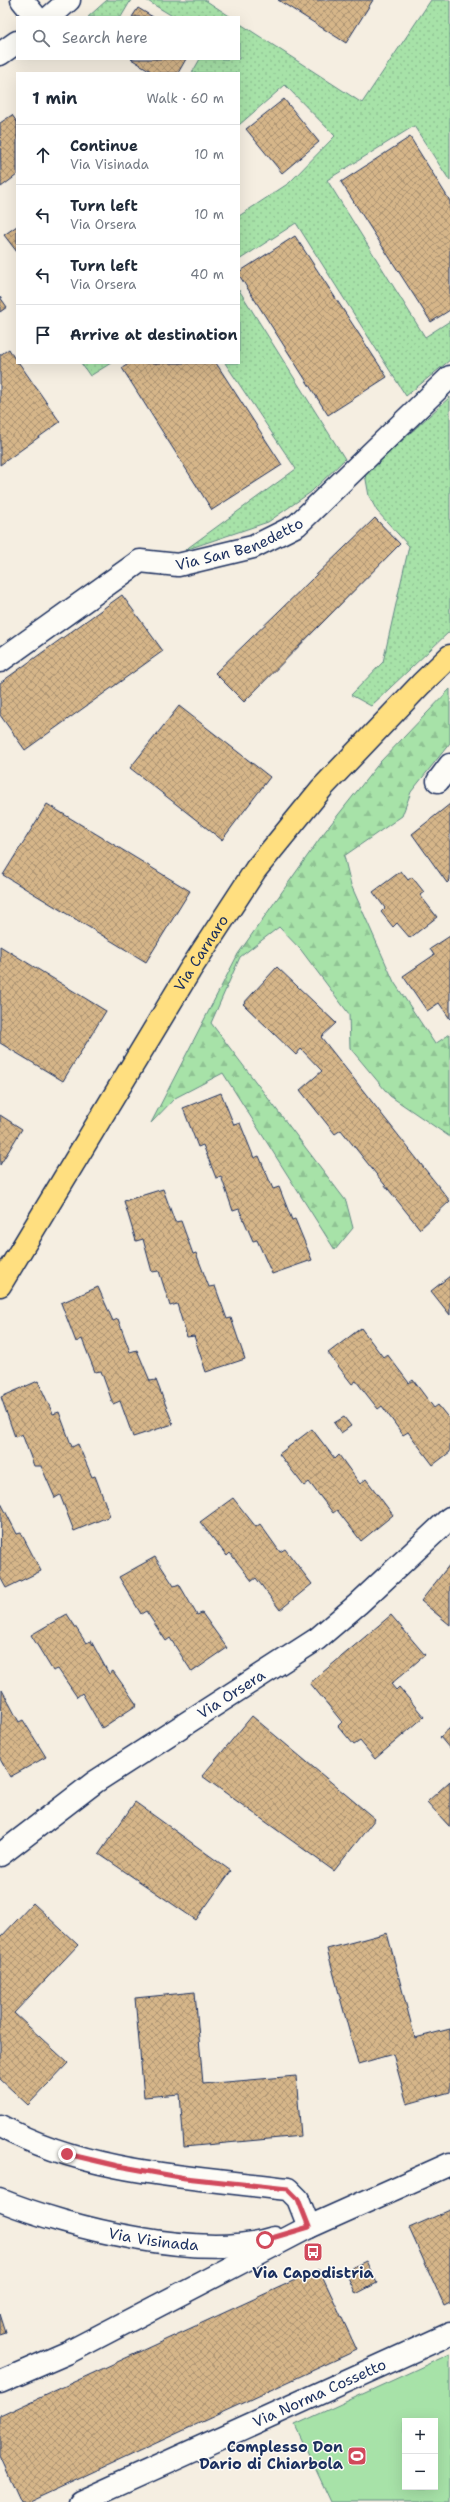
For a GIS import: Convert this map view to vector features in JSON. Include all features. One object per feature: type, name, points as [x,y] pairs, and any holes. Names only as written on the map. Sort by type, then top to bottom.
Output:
[{"type":"main road","name":"Via Carnaro","points":[[0,1285],[190,970],[256,869],[322,788],[421,684],[450,656]]},
{"type":"street","points":[[22,0],[35,16]]},
{"type":"street","points":[[51,16],[69,0]]},
{"type":"street","points":[[0,54],[16,43]]},
{"type":"street","name":"Via San Benedetto","points":[[0,661],[140,561],[178,565],[253,547],[297,525],[450,377]]},
{"type":"street","name":"Via Orsera","points":[[0,1855],[95,1782],[317,1639],[358,1604],[450,1518]]},
{"type":"street","points":[[0,2126],[23,2138],[67,2154],[118,2166],[185,2178],[288,2189],[298,2199],[309,2227]]},
{"type":"street","points":[[0,2382],[67,2353],[309,2227],[450,2164]]},
{"type":"street","name":"Via Visinada","points":[[0,2200],[86,2228],[151,2240],[218,2246],[265,2240],[309,2227]]},
{"type":"street","name":"Via Norma Cossetto","points":[[80,2502],[450,2334]]},
{"type":"green space","points":[[107,0],[131,0],[122,16],[89,16]]},
{"type":"green space","points":[[146,0],[205,0],[229,16],[172,16]]},
{"type":"green space","points":[[431,0],[450,0],[450,181],[414,126],[327,180],[425,337],[450,321],[450,360],[406,396],[296,223],[240,259],[240,215],[289,183],[335,136],[285,85],[240,124],[240,72],[193,72],[199,60],[240,60],[240,24],[362,103]]},
{"type":"green space","points":[[240,292],[345,459],[311,492],[268,522],[185,550],[296,469],[226,364],[240,364]]},
{"type":"green space","points":[[82,364],[109,364],[90,376]]},
{"type":"green space","points":[[450,397],[450,631],[371,706],[351,695],[383,662],[409,546],[377,511],[369,496],[365,474]]},
{"type":"green space","points":[[450,689],[450,743],[411,792],[402,816],[344,856],[351,885],[394,982],[435,1044],[450,1034],[450,1137],[390,1096],[350,1048],[349,1014],[301,950],[279,927],[240,957],[211,1023],[346,1201],[353,1228],[335,1250],[223,1073],[175,1098],[151,1123],[238,954],[323,834],[380,762]]},
{"type":"green space","name":"Complesso Don Dario di Chiarbola","points":[[450,2354],[450,2502],[331,2502],[295,2425]]},
{"type":"building","points":[[278,0],[373,0],[346,43]]},
{"type":"building","points":[[138,8],[151,16],[133,16]]},
{"type":"building","points":[[133,60],[185,60],[179,72],[152,72]]},
{"type":"building","points":[[284,99],[319,142],[282,173],[246,129]]},
{"type":"building","points":[[12,115],[16,121],[16,176],[1,187],[0,123]]},
{"type":"building","points":[[410,137],[450,201],[450,310],[431,322],[341,182]]},
{"type":"building","points":[[16,227],[16,251],[4,235]]},
{"type":"building","points":[[295,236],[387,377],[328,415],[240,277],[240,271]]},
{"type":"building","points":[[0,297],[7,307],[0,312]]},
{"type":"building","points":[[9,349],[16,364],[20,364],[60,422],[0,465],[0,355]]},
{"type":"building","points":[[128,364],[217,364],[282,465],[212,510],[122,368]]},
{"type":"building","points":[[375,518],[400,544],[244,702],[215,673]]},
{"type":"building","points":[[122,595],[163,651],[25,750],[0,715],[0,683]]},
{"type":"building","points":[[179,706],[270,777],[222,840],[130,768]]},
{"type":"building","points":[[47,804],[190,891],[146,962],[3,875]]},
{"type":"building","points":[[450,804],[450,880],[447,883],[412,834]]},
{"type":"building","points":[[401,871],[408,880],[412,877],[424,892],[420,895],[437,917],[410,938],[397,923],[393,927],[381,912],[385,908],[373,892]]},
{"type":"building","points":[[450,936],[450,1019],[439,1003],[427,1011],[403,976],[434,955],[430,949]]},
{"type":"building","points":[[0,946],[106,1011],[63,1081],[0,1043]]},
{"type":"building","points":[[277,967],[336,1023],[321,1037],[450,1201],[420,1229],[341,1130],[335,1134],[300,1090],[322,1071],[301,1049],[296,1055],[243,1004]]},
{"type":"building","points":[[221,1093],[234,1125],[240,1123],[254,1158],[259,1156],[273,1189],[279,1187],[292,1220],[295,1219],[312,1260],[272,1274],[257,1240],[253,1241],[239,1209],[233,1211],[221,1176],[216,1178],[203,1145],[198,1147],[183,1108]]},
{"type":"building","points":[[0,1115],[22,1129],[0,1165]]},
{"type":"building","points":[[163,1189],[175,1222],[181,1221],[193,1254],[196,1253],[209,1287],[215,1286],[227,1319],[231,1318],[245,1359],[206,1372],[194,1336],[187,1337],[177,1304],[170,1306],[159,1271],[152,1272],[143,1239],[136,1241],[124,1201]]},
{"type":"building","points":[[450,1276],[450,1315],[431,1291]]},
{"type":"building","points":[[98,1287],[113,1321],[118,1319],[130,1352],[137,1350],[150,1381],[156,1380],[173,1424],[133,1437],[120,1401],[113,1404],[101,1371],[95,1372],[82,1339],[76,1342],[61,1303]]},
{"type":"building","points":[[361,1328],[383,1357],[387,1354],[409,1383],[413,1380],[434,1408],[438,1405],[450,1420],[450,1452],[433,1465],[408,1432],[403,1435],[382,1406],[378,1409],[356,1381],[352,1384],[328,1353]]},
{"type":"building","points":[[38,1381],[53,1414],[59,1412],[72,1447],[78,1444],[92,1477],[95,1476],[110,1516],[74,1531],[60,1495],[55,1498],[41,1466],[34,1466],[22,1434],[15,1437],[1,1397]]},
{"type":"building","points":[[344,1417],[351,1426],[341,1433],[334,1423]]},
{"type":"building","points":[[312,1429],[335,1459],[339,1455],[360,1484],[366,1479],[393,1515],[361,1541],[337,1510],[333,1513],[309,1482],[304,1486],[279,1454]]},
{"type":"building","points":[[233,1498],[256,1527],[260,1524],[280,1552],[285,1549],[312,1584],[280,1610],[256,1578],[252,1581],[230,1553],[227,1556],[200,1522]]},
{"type":"building","points":[[1,1503],[17,1534],[21,1533],[41,1571],[6,1588],[0,1577]]},
{"type":"building","points":[[155,1557],[174,1586],[179,1584],[197,1615],[202,1613],[227,1648],[192,1672],[170,1638],[166,1641],[146,1611],[141,1614],[119,1577]]},
{"type":"building","points":[[450,1564],[450,1625],[421,1601]]},
{"type":"building","points":[[67,1614],[86,1643],[91,1641],[109,1674],[113,1671],[137,1705],[102,1728],[82,1693],[77,1697],[58,1669],[53,1671],[31,1635]]},
{"type":"building","points":[[391,1615],[425,1655],[391,1684],[396,1690],[399,1687],[424,1717],[375,1759],[360,1741],[354,1745],[338,1726],[342,1722],[310,1683]]},
{"type":"building","points":[[2,1690],[19,1722],[23,1720],[46,1757],[10,1777],[0,1759]]},
{"type":"building","points":[[252,1716],[375,1819],[334,1871],[202,1776]]},
{"type":"building","points":[[450,1728],[450,1749],[440,1737]]},
{"type":"building","points":[[450,1781],[450,1826],[449,1826],[427,1802]]},
{"type":"building","points":[[135,1802],[231,1871],[196,1920],[99,1854]]},
{"type":"building","points":[[33,1903],[78,1945],[14,2013],[68,2063],[28,2105],[0,2079],[0,1938]]},
{"type":"building","points":[[387,1933],[415,2038],[450,2029],[450,2092],[407,2104],[393,2054],[358,2064],[327,1949]]},
{"type":"building","points":[[195,1992],[203,2084],[296,2076],[301,2136],[184,2147],[180,2094],[144,2097],[135,1998]]},
{"type":"building","points":[[450,2210],[450,2302],[444,2305],[409,2228]]},
{"type":"building","points":[[366,2261],[377,2283],[356,2294],[345,2271]]},
{"type":"building","points":[[319,2269],[357,2350],[29,2502],[21,2502],[0,2456],[0,2416]]},
{"type":"building","points":[[0,2314],[6,2333],[0,2335]]},
{"type":"place","name":"Via Capodistria","points":[[313,2252]]},
{"type":"place","name":"Complesso Don Dario di Chiarbola","points":[[357,2456]]},
{"type":"route","points":[[67,2154],[118,2166],[185,2178],[288,2189],[298,2199],[309,2227],[265,2240]]}]
